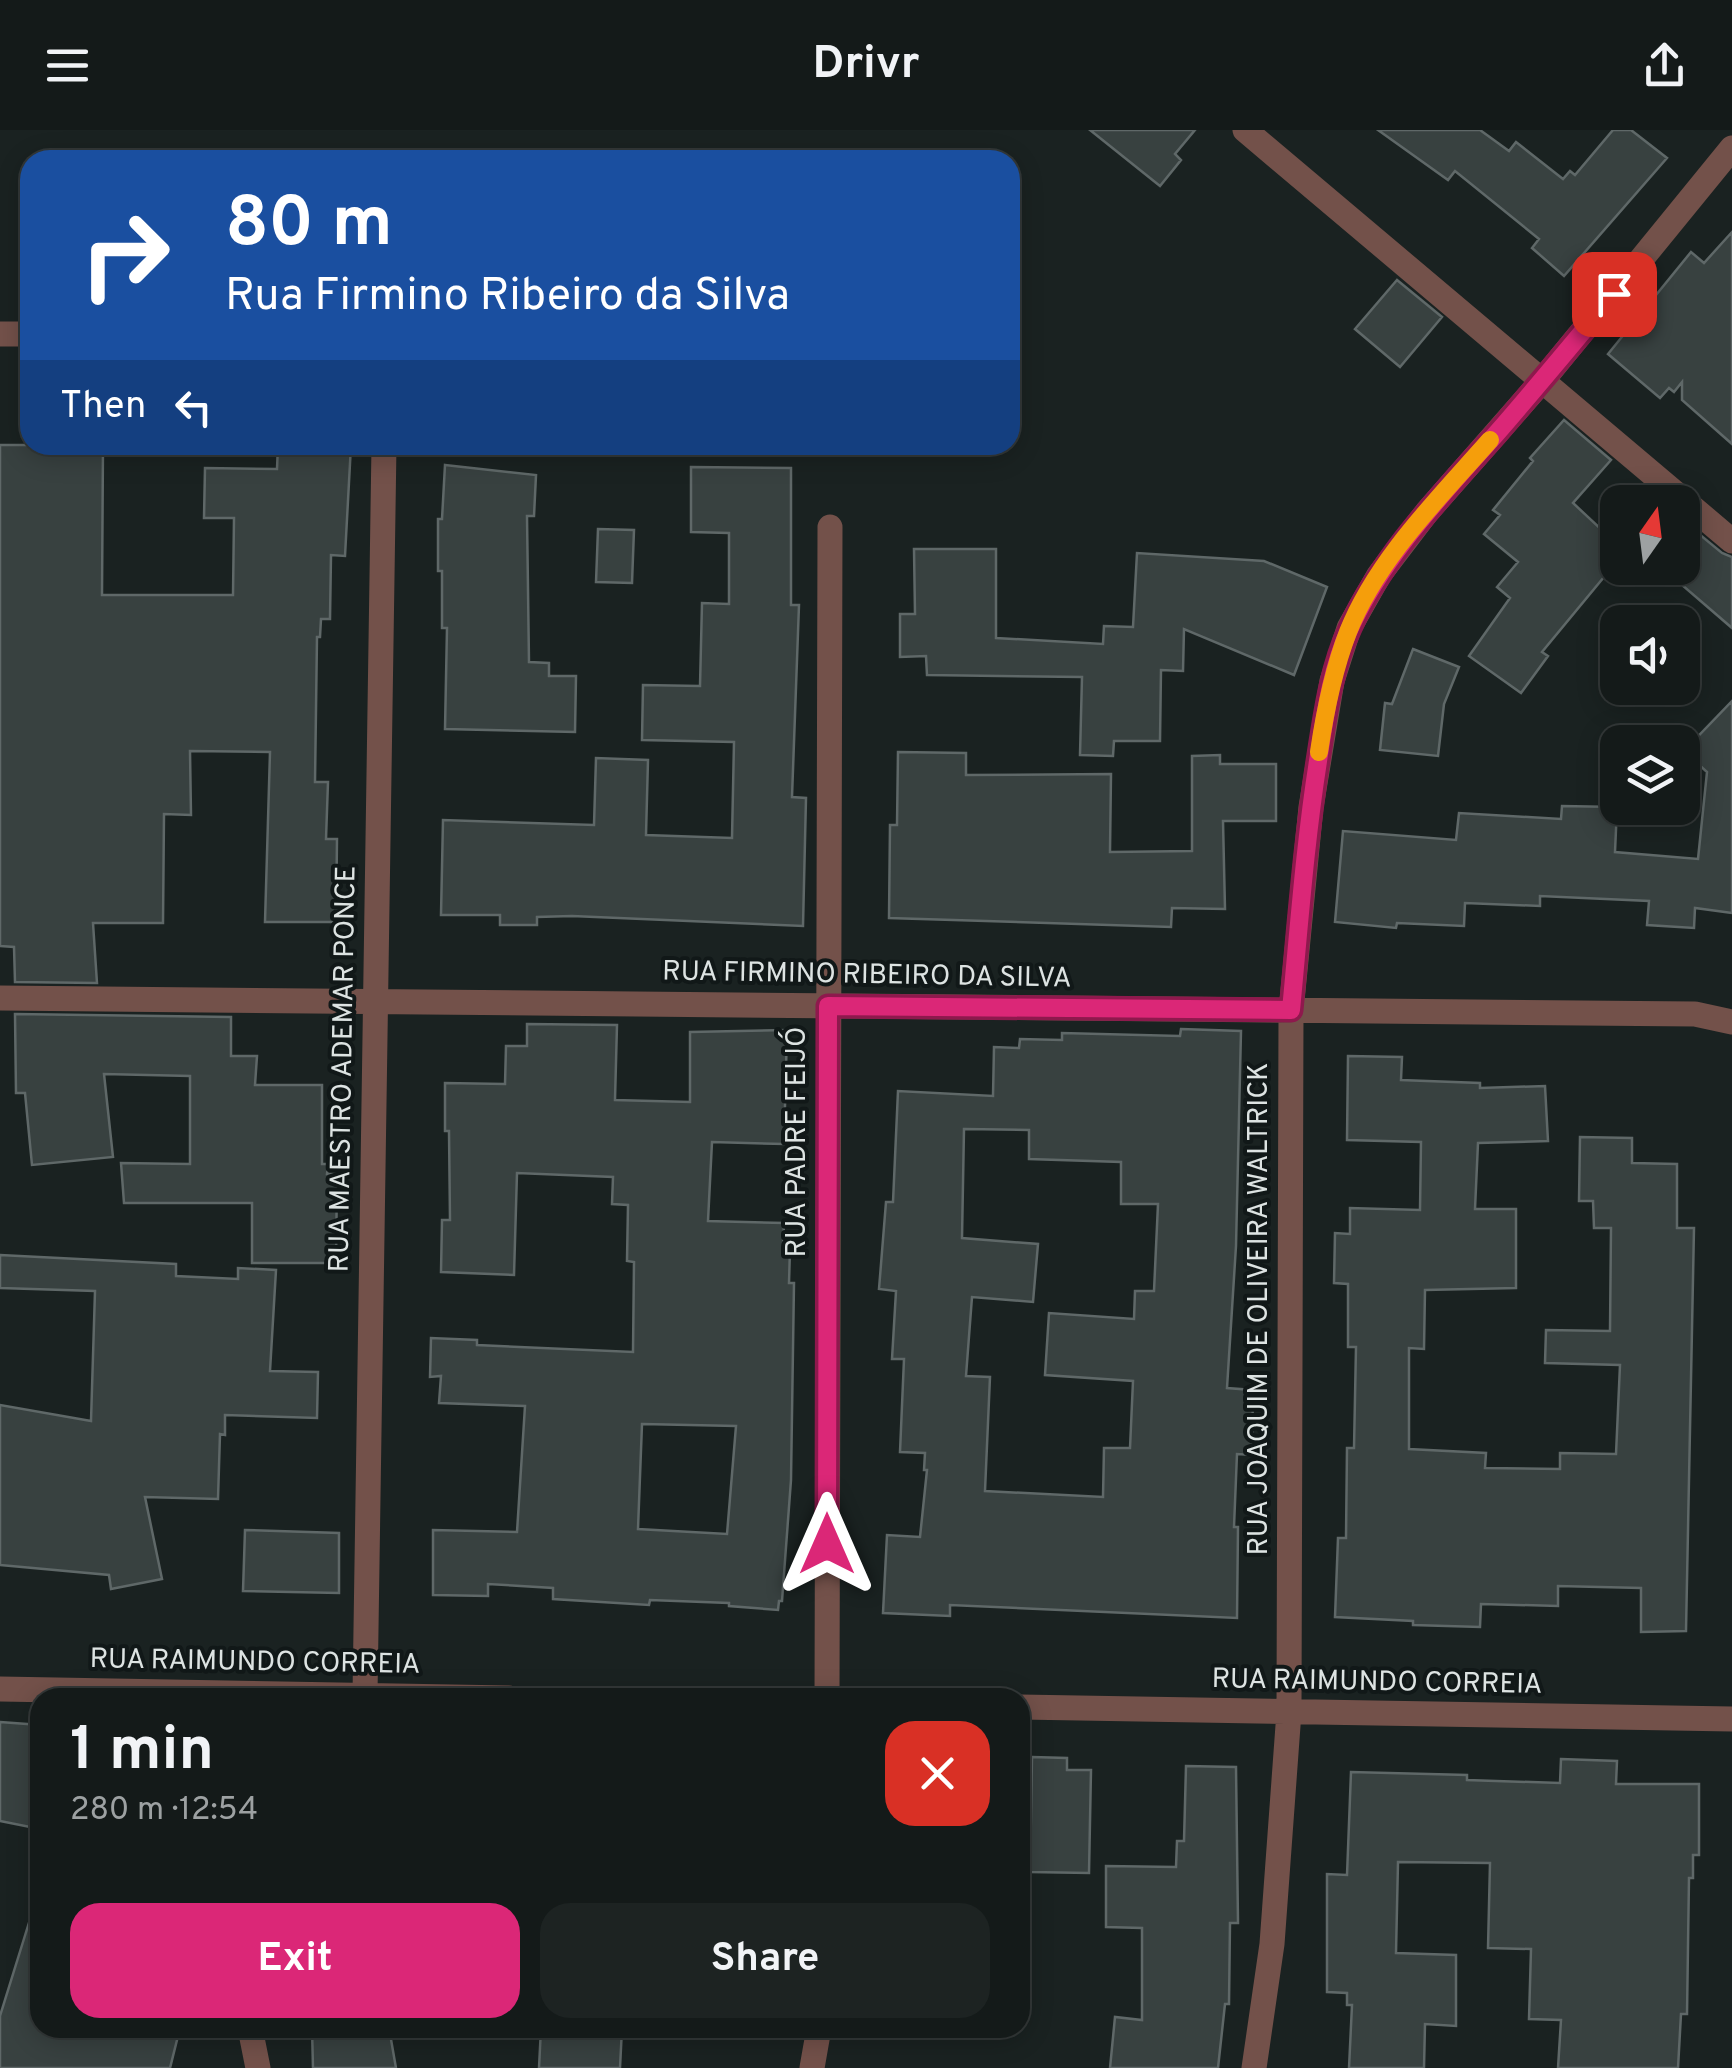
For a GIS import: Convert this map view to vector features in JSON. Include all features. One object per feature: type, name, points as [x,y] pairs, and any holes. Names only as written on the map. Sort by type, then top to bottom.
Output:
[{"type":"street","points":[[1245,130],[1732,541]]},
{"type":"street","name":"RUA JOAQUIM DE OLIVEIRA WALTRICK","points":[[1254,2068],[1272,1944],[1289,1712],[1291,1010],[1306,844],[1332,680],[1350,628],[1379,575],[1427,512],[1542,381],[1732,148]]},
{"type":"street","name":"RUA MAESTRO ADEMAR PONCE","points":[[365,1688],[384,455]]},
{"type":"street","name":"RUA PADRE FEIJÓ","points":[[827,1688],[830,527]]},
{"type":"street","name":"RUA FIRMINO RIBEIRO DA SILVA","points":[[0,998],[1695,1014],[1732,1022]]},
{"type":"street","name":"RUA RAIMUNDO CORREIA","points":[[0,1689],[30,1690]]},
{"type":"street","name":"RUA RAIMUNDO CORREIA","points":[[1030,1707],[1732,1719]]},
{"type":"street","points":[[252,2038],[258,2068]]},
{"type":"street","points":[[812,2068],[817,2038]]},
{"type":"building","points":[[1090,130],[1195,130],[1175,154],[1181,160],[1160,186]]},
{"type":"building","points":[[1378,130],[1480,130],[1509,151],[1516,142],[1563,179],[1570,171],[1575,175],[1613,130],[1631,130],[1667,158],[1564,276],[1532,248],[1539,239],[1455,171],[1448,180]]},
{"type":"building","points":[[1732,232],[1732,444],[1682,400],[1682,382],[1674,392],[1669,388],[1660,398],[1608,354],[1691,252],[1704,263]]},
{"type":"building","points":[[1397,280],[1442,317],[1400,367],[1355,329]]},
{"type":"building","points":[[1564,420],[1611,460],[1573,503],[1600,528],[1600,582],[1542,652],[1548,656],[1521,693],[1469,656],[1510,598],[1497,587],[1518,562],[1484,534],[1500,515],[1493,510],[1533,461],[1530,458]]},
{"type":"building","points":[[0,445],[20,445],[20,455],[103,455],[102,595],[233,595],[234,518],[204,518],[205,468],[277,469],[278,455],[350,455],[345,556],[331,555],[330,619],[321,619],[317,637],[315,782],[328,782],[326,839],[337,839],[336,922],[265,922],[270,752],[190,751],[191,815],[164,814],[163,923],[93,923],[97,983],[15,982],[14,947],[0,946]]},
{"type":"building","points":[[445,465],[536,475],[534,516],[527,516],[529,662],[549,663],[549,676],[576,676],[575,732],[445,729],[447,628],[442,628],[438,519],[442,519]]},
{"type":"building","points":[[691,467],[791,468],[791,605],[799,605],[792,797],[806,798],[803,926],[572,916],[537,917],[537,925],[500,925],[500,915],[441,915],[443,820],[594,825],[596,758],[648,760],[646,835],[732,838],[734,742],[642,740],[643,685],[700,686],[702,603],[729,604],[729,533],[691,532]]},
{"type":"building","points":[[598,529],[634,530],[632,583],[596,582]]},
{"type":"building","points":[[1700,535],[1732,557],[1732,628],[1682,585],[1700,585]]},
{"type":"building","points":[[914,549],[996,549],[996,638],[1103,644],[1104,626],[1133,627],[1137,553],[1264,561],[1327,587],[1294,675],[1184,629],[1183,671],[1161,670],[1160,741],[1114,741],[1113,756],[1080,755],[1082,677],[927,675],[926,656],[900,657],[900,614],[915,614]]},
{"type":"building","points":[[1413,649],[1459,667],[1444,704],[1438,756],[1380,750],[1385,703],[1392,704]]},
{"type":"building","points":[[1732,701],[1732,913],[1695,908],[1694,928],[1647,925],[1649,901],[1540,896],[1540,906],[1465,903],[1464,926],[1397,923],[1396,928],[1335,922],[1343,831],[1456,840],[1459,813],[1561,819],[1562,806],[1600,807],[1600,825],[1616,825],[1615,852],[1698,859],[1707,772],[1700,766],[1700,734]]},
{"type":"building","points":[[898,752],[966,753],[966,775],[1111,774],[1110,852],[1192,851],[1192,756],[1220,755],[1220,764],[1276,764],[1276,821],[1223,821],[1225,909],[1172,908],[1171,927],[889,918],[890,825],[897,825]]},
{"type":"building","points":[[15,1014],[231,1017],[231,1056],[257,1056],[255,1085],[322,1085],[322,1164],[328,1164],[327,1174],[337,1174],[336,1263],[252,1263],[252,1203],[124,1203],[121,1163],[190,1164],[190,1076],[104,1074],[113,1157],[32,1165],[25,1093],[16,1093]]},
{"type":"building","points":[[527,1024],[617,1025],[615,1100],[690,1102],[690,1032],[787,1030],[784,1144],[712,1142],[708,1221],[784,1223],[783,1249],[790,1249],[789,1283],[794,1283],[791,1480],[782,1601],[778,1610],[729,1603],[650,1600],[649,1605],[553,1599],[553,1588],[488,1584],[488,1596],[433,1595],[433,1530],[517,1532],[525,1406],[439,1403],[441,1376],[430,1377],[431,1338],[477,1340],[477,1345],[633,1352],[634,1262],[627,1261],[628,1205],[612,1204],[613,1177],[517,1173],[514,1275],[441,1272],[442,1220],[450,1220],[445,1083],[505,1084],[506,1046],[527,1046]],"holes":[[[642,1424],[736,1426],[727,1534],[638,1529]]]},
{"type":"building","points":[[1181,1029],[1241,1031],[1236,1246],[1227,1388],[1253,1390],[1252,1455],[1237,1454],[1237,1618],[950,1605],[950,1616],[883,1613],[887,1535],[920,1537],[927,1470],[925,1453],[900,1452],[904,1359],[892,1359],[896,1291],[879,1289],[886,1202],[893,1202],[898,1091],[993,1096],[994,1047],[1019,1048],[1020,1039],[1062,1040],[1062,1033],[1180,1036]],"holes":[[[964,1129],[1029,1130],[1029,1159],[1121,1162],[1121,1204],[1158,1204],[1154,1291],[1135,1291],[1134,1319],[1049,1313],[1045,1375],[1133,1381],[1130,1448],[1104,1448],[1103,1497],[985,1491],[990,1377],[966,1376],[972,1297],[1033,1302],[1038,1244],[962,1238]]]},
{"type":"building","points":[[1348,1056],[1402,1057],[1401,1080],[1480,1083],[1480,1088],[1545,1086],[1548,1141],[1478,1143],[1475,1209],[1516,1209],[1516,1288],[1425,1290],[1424,1349],[1409,1348],[1409,1449],[1486,1453],[1485,1468],[1560,1469],[1560,1453],[1616,1454],[1620,1365],[1545,1363],[1546,1330],[1610,1331],[1611,1228],[1594,1228],[1593,1201],[1579,1201],[1580,1137],[1632,1138],[1632,1163],[1677,1164],[1677,1228],[1694,1228],[1686,1631],[1641,1632],[1641,1588],[1558,1586],[1558,1606],[1481,1604],[1480,1627],[1335,1617],[1338,1538],[1346,1538],[1347,1448],[1354,1448],[1356,1347],[1348,1347],[1348,1284],[1334,1283],[1335,1233],[1350,1234],[1350,1208],[1420,1210],[1421,1142],[1347,1140]]},
{"type":"building","points":[[0,1255],[176,1264],[176,1276],[238,1279],[238,1268],[276,1270],[270,1371],[318,1372],[317,1418],[225,1415],[225,1435],[220,1434],[218,1499],[145,1497],[162,1579],[111,1589],[109,1575],[0,1565],[0,1405],[91,1421],[95,1291],[0,1288]]},
{"type":"building","points":[[245,1530],[339,1533],[339,1593],[243,1591]]},
{"type":"building","points":[[0,1722],[30,1724],[30,1827],[0,1821]]},
{"type":"building","points":[[1032,1757],[1067,1758],[1067,1770],[1091,1770],[1089,1873],[1030,1872]]},
{"type":"building","points":[[1561,1759],[1617,1761],[1616,1784],[1699,1784],[1699,1855],[1693,1855],[1693,1878],[1689,1878],[1687,2014],[1681,2014],[1678,2068],[1558,2068],[1561,2020],[1529,2019],[1531,1949],[1488,1948],[1490,1863],[1398,1862],[1396,1953],[1456,1955],[1456,2026],[1425,2024],[1424,2068],[1349,2068],[1352,2005],[1347,2005],[1347,1993],[1327,1992],[1327,1874],[1347,1875],[1351,1772],[1467,1775],[1467,1780],[1560,1783]]},
{"type":"building","points":[[1186,1766],[1236,1767],[1238,1923],[1230,1923],[1229,2004],[1225,2004],[1218,2068],[1110,2068],[1115,2017],[1142,2020],[1142,1928],[1106,1927],[1106,1866],[1176,1867],[1177,1841],[1184,1841]]},
{"type":"building","points":[[30,1919],[30,2038],[178,2038],[170,2068],[0,2068],[0,2016]]},
{"type":"building","points":[[312,2038],[391,2038],[396,2068],[313,2068]]},
{"type":"building","points":[[540,2038],[622,2038],[620,2068],[539,2068]]},
{"type":"slow traffic","points":[[1319,752],[1332,680],[1350,628],[1379,575],[1490,440]]},
{"type":"route","points":[[827,1544],[828,1006],[1291,1010],[1306,844],[1323,728],[1332,680],[1350,628],[1379,575],[1427,512],[1614,294]]}]
